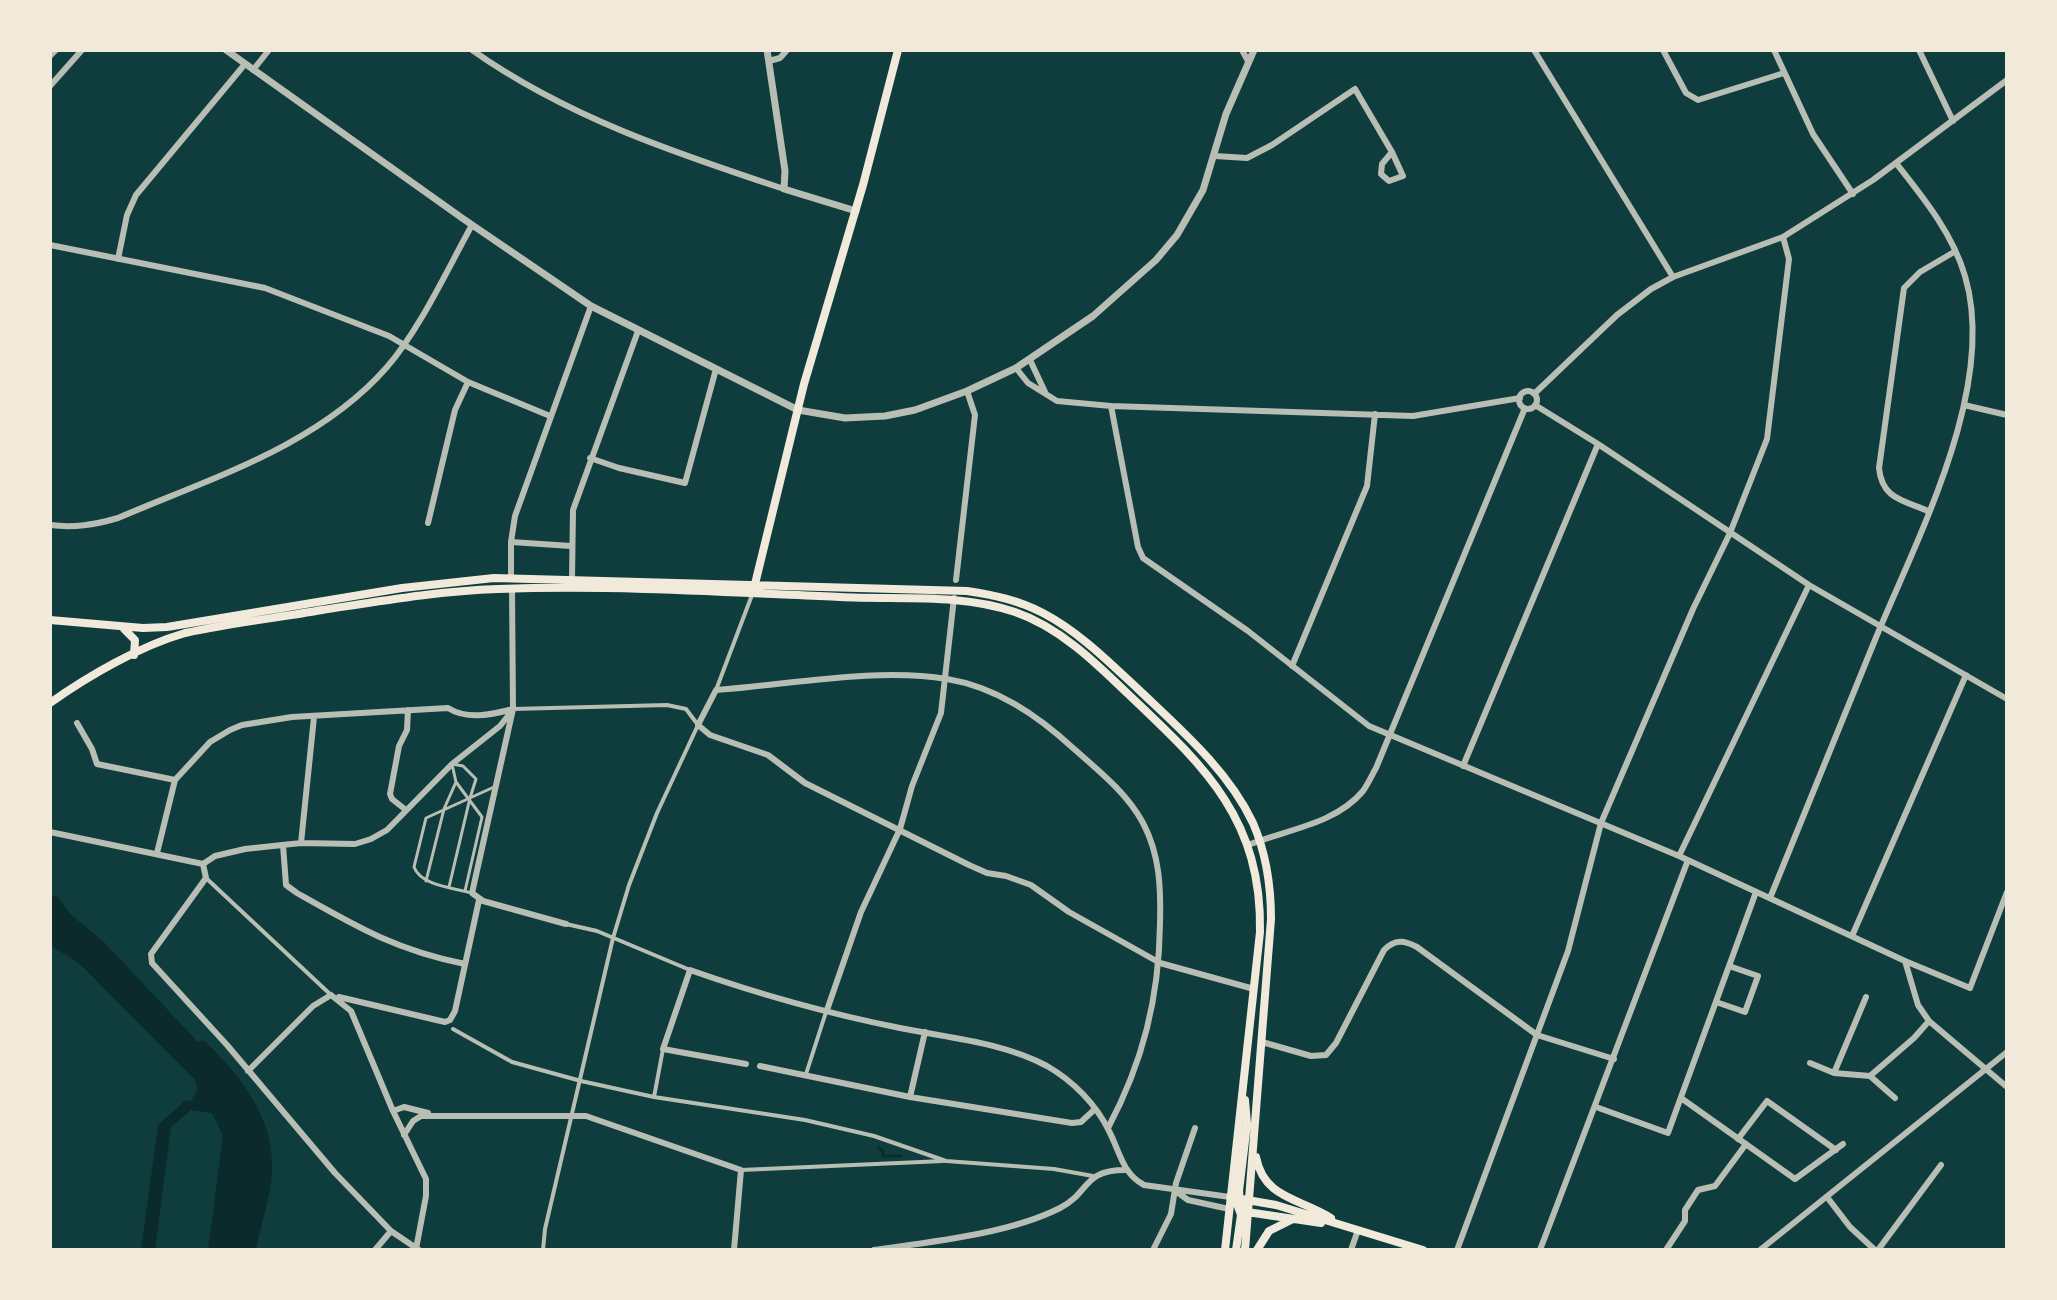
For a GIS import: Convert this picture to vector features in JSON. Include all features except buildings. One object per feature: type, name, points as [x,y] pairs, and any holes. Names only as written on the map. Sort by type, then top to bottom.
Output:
[{"type":"main road","points":[[754,588],[798,410],[856,211],[898,50]]},
{"type":"main road","points":[[50,618],[122,627],[167,627],[416,586],[511,578],[572,578],[754,588]]},
{"type":"main road","points":[[52,701],[170,637],[402,598],[512,589],[754,588],[955,590],[989,594],[1023,604],[1059,623],[1099,653],[1204,753],[1244,807],[1260,841],[1271,906],[1250,1200],[1244,1211],[1236,1250]]},
{"type":"main road","points":[[955,590],[1028,617],[1095,663],[1206,771],[1228,802],[1248,845],[1260,914],[1235,1198],[1229,1209],[1225,1250]]},
{"type":"main road","points":[[122,627],[135,640],[134,655]]},
{"type":"main road","points":[[1254,1146],[1258,1170],[1271,1189],[1316,1208],[1341,1225]]},
{"type":"main road","points":[[1235,1198],[1423,1250]]},
{"type":"main road","points":[[1235,1198],[1244,1211],[1245,1250]]},
{"type":"main road","points":[[1229,1209],[1341,1225]]},
{"type":"main road","points":[[1257,1250],[1269,1231],[1292,1220]]},
{"type":"street","points":[[50,56],[56,50]]},
{"type":"street","points":[[50,86],[82,50]]},
{"type":"street","points":[[226,50],[591,306],[798,410],[845,418],[885,416],[915,410],[967,391],[1016,368],[1093,316],[1156,260],[1177,235],[1197,203],[1215,156],[1226,114],[1254,50]]},
{"type":"street","points":[[253,70],[269,50]]},
{"type":"street","points":[[472,50],[505,73],[611,128],[700,162],[856,211]]},
{"type":"street","points":[[767,50],[785,171],[784,189]]},
{"type":"street","points":[[769,61],[780,58],[787,50]]},
{"type":"street","points":[[1242,50],[1248,61]]},
{"type":"street","points":[[1534,50],[1673,277]]},
{"type":"street","points":[[1663,50],[1686,93],[1698,100],[1784,73]]},
{"type":"street","points":[[1774,50],[1813,134],[1853,194]]},
{"type":"street","points":[[1919,50],[1953,121]]},
{"type":"street","points":[[118,259],[127,215],[136,195],[245,64]]},
{"type":"street","points":[[1534,394],[1637,299],[1673,277],[1783,237],[1853,194],[2007,80]]},
{"type":"street","points":[[1215,156],[1247,158],[1272,145],[1355,89],[1392,152],[1403,176],[1389,181],[1381,174],[1382,164],[1392,152]]},
{"type":"street","points":[[1770,898],[1948,463],[1964,405],[1972,353],[1965,275],[1932,210],[1896,163]]},
{"type":"street","points":[[50,525],[91,525],[118,518],[282,449],[321,423],[386,368],[403,345],[472,225]]},
{"type":"street","points":[[1457,1250],[1568,951],[1601,823],[1693,609],[1730,533],[1767,439],[1789,259],[1783,237]]},
{"type":"street","points":[[50,245],[265,288],[354,322],[403,345],[468,382],[550,416]]},
{"type":"street","points":[[1928,511],[1888,493],[1880,483],[1879,468],[1904,288],[1920,272],[1954,252]]},
{"type":"street","points":[[591,306],[522,493],[511,542],[513,709],[497,786],[468,892],[479,900],[527,915],[597,931],[679,966],[768,995],[901,1029],[1002,1048],[1030,1058],[1072,1084],[1095,1109],[1108,1128],[1125,1170],[1133,1179],[1144,1185],[1235,1198]]},
{"type":"street","points":[[572,578],[573,510],[638,331]]},
{"type":"street","points":[[1030,360],[1046,395]]},
{"type":"street","points":[[1016,368],[1028,383],[1046,395],[1067,403],[1430,414],[1520,398],[1526,391],[1534,394],[1537,399],[1535,405]]},
{"type":"street","points":[[590,458],[685,483],[716,369]]},
{"type":"street","points":[[428,523],[455,410],[468,382]]},
{"type":"street","points":[[806,1074],[861,912],[900,829],[912,786],[941,713],[975,415],[967,391]]},
{"type":"street","points":[[1248,845],[1325,818],[1363,791],[1376,768],[1525,408],[1520,398]]},
{"type":"street","points":[[1525,408],[1535,405],[1809,585],[2007,699]]},
{"type":"street","points":[[1964,405],[2007,415]]},
{"type":"street","points":[[1111,406],[1138,547],[1143,558],[1248,631],[1355,718],[1679,856],[1970,988],[2007,892]]},
{"type":"street","points":[[1292,666],[1367,486],[1375,414]]},
{"type":"street","points":[[1463,766],[1598,444]]},
{"type":"street","points":[[511,542],[571,546]]},
{"type":"street","points":[[1679,856],[1809,585]]},
{"type":"street","points":[[543,1250],[545,1229],[613,938],[639,857],[716,690],[754,588]]},
{"type":"street","points":[[1852,936],[1966,675]]},
{"type":"street","points":[[716,690],[866,677],[945,678],[979,687],[1023,708],[1074,749],[1130,804],[1149,836],[1157,866],[1161,892],[1160,963],[1147,1031],[1108,1128]]},
{"type":"street","points":[[52,701],[62,708]]},
{"type":"street","points":[[157,853],[175,780],[210,742],[230,730],[268,720],[408,710],[448,708],[459,715],[486,715],[513,709],[667,705],[686,709],[710,735],[768,755],[805,783],[987,873],[1031,885],[1069,912],[1160,963],[1254,989]]},
{"type":"street","points":[[50,832],[203,864],[215,856],[231,852],[283,845],[355,844],[387,830],[452,764],[500,726],[513,709]]},
{"type":"street","points":[[406,810],[390,794],[399,746],[407,730],[408,710]]},
{"type":"street","points":[[301,843],[314,717]]},
{"type":"street","points":[[77,723],[97,764],[175,780]]},
{"type":"street","points":[[283,845],[286,885],[297,893],[397,947],[465,964]]},
{"type":"street","points":[[1540,1250],[1688,860]]},
{"type":"street","points":[[203,864],[206,878],[351,1011],[427,1185],[418,1249],[391,1231],[300,1134],[218,1035],[152,963],[151,954],[206,878]]},
{"type":"street","points":[[1596,1107],[1668,1133],[1756,892]]},
{"type":"street","points":[[248,1071],[313,1006],[331,995],[445,1022],[450,1020],[455,1011],[479,900]]},
{"type":"street","points":[[1262,1042],[1311,1056],[1326,1055],[1336,1043],[1384,950],[1391,943],[1401,940],[1417,947],[1537,1035],[1614,1059]]},
{"type":"street","points":[[1905,961],[1918,1005],[1929,1021],[2007,1087]]},
{"type":"street","points":[[1716,1002],[1745,1012],[1758,976],[1729,966]]},
{"type":"street","points":[[654,1097],[663,1049],[690,970]]},
{"type":"street","points":[[1834,1073],[1866,997]]},
{"type":"street","points":[[1870,1076],[1929,1021]]},
{"type":"street","points":[[453,1029],[512,1062],[581,1081],[654,1097],[805,1120],[874,1136],[946,1161]]},
{"type":"street","points":[[910,1097],[925,1032]]},
{"type":"street","points":[[663,1049],[746,1064]]},
{"type":"street","points":[[1760,1250],[2007,1052]]},
{"type":"street","points":[[1810,1063],[1834,1073],[1870,1076],[1895,1098]]},
{"type":"street","points":[[760,1066],[910,1097],[1072,1123],[1081,1122],[1095,1109]]},
{"type":"street","points":[[1681,1098],[1795,1179],[1843,1144]]},
{"type":"street","points":[[1738,1139],[1767,1101],[1836,1150]]},
{"type":"street","points":[[393,1111],[404,1107],[437,1116]]},
{"type":"street","points":[[404,1135],[413,1121],[421,1116],[586,1116],[741,1170],[946,1161],[1054,1169],[1093,1176],[1125,1170]]},
{"type":"street","points":[[1153,1250],[1171,1214],[1174,1190],[1195,1128]]},
{"type":"street","points":[[1666,1250],[1685,1221],[1685,1210],[1698,1190],[1715,1186],[1746,1144]]},
{"type":"street","points":[[1827,1197],[1850,1227],[1877,1250],[1941,1165]]},
{"type":"street","points":[[734,1250],[741,1170]]},
{"type":"street","points":[[874,1250],[981,1232],[1036,1217],[1066,1205],[1093,1176]]},
{"type":"street","points":[[1174,1190],[1188,1200],[1229,1209]]},
{"type":"street","points":[[1351,1250],[1358,1230]]},
{"type":"street","points":[[375,1250],[391,1231]]},
{"type":"lane","points":[[449,887],[470,798],[476,779],[463,766],[452,764],[456,782],[470,798],[482,817],[468,892],[426,881],[416,872],[414,867],[426,818],[444,809],[470,798],[497,786]]},
{"type":"lane","points":[[426,881],[444,809],[456,782]]},
{"type":"water","points":[[50,896],[58,897],[70,914],[103,941],[197,1041],[205,1041],[251,1096],[266,1128],[272,1164],[269,1196],[256,1250],[208,1250],[223,1135],[212,1113],[191,1110],[171,1127],[155,1250],[141,1250],[158,1125],[186,1100],[191,1101],[197,1090],[195,1080],[80,964],[50,945]]},
{"type":"waterway","points":[[878,1148],[883,1151],[883,1156],[901,1156]]}]
